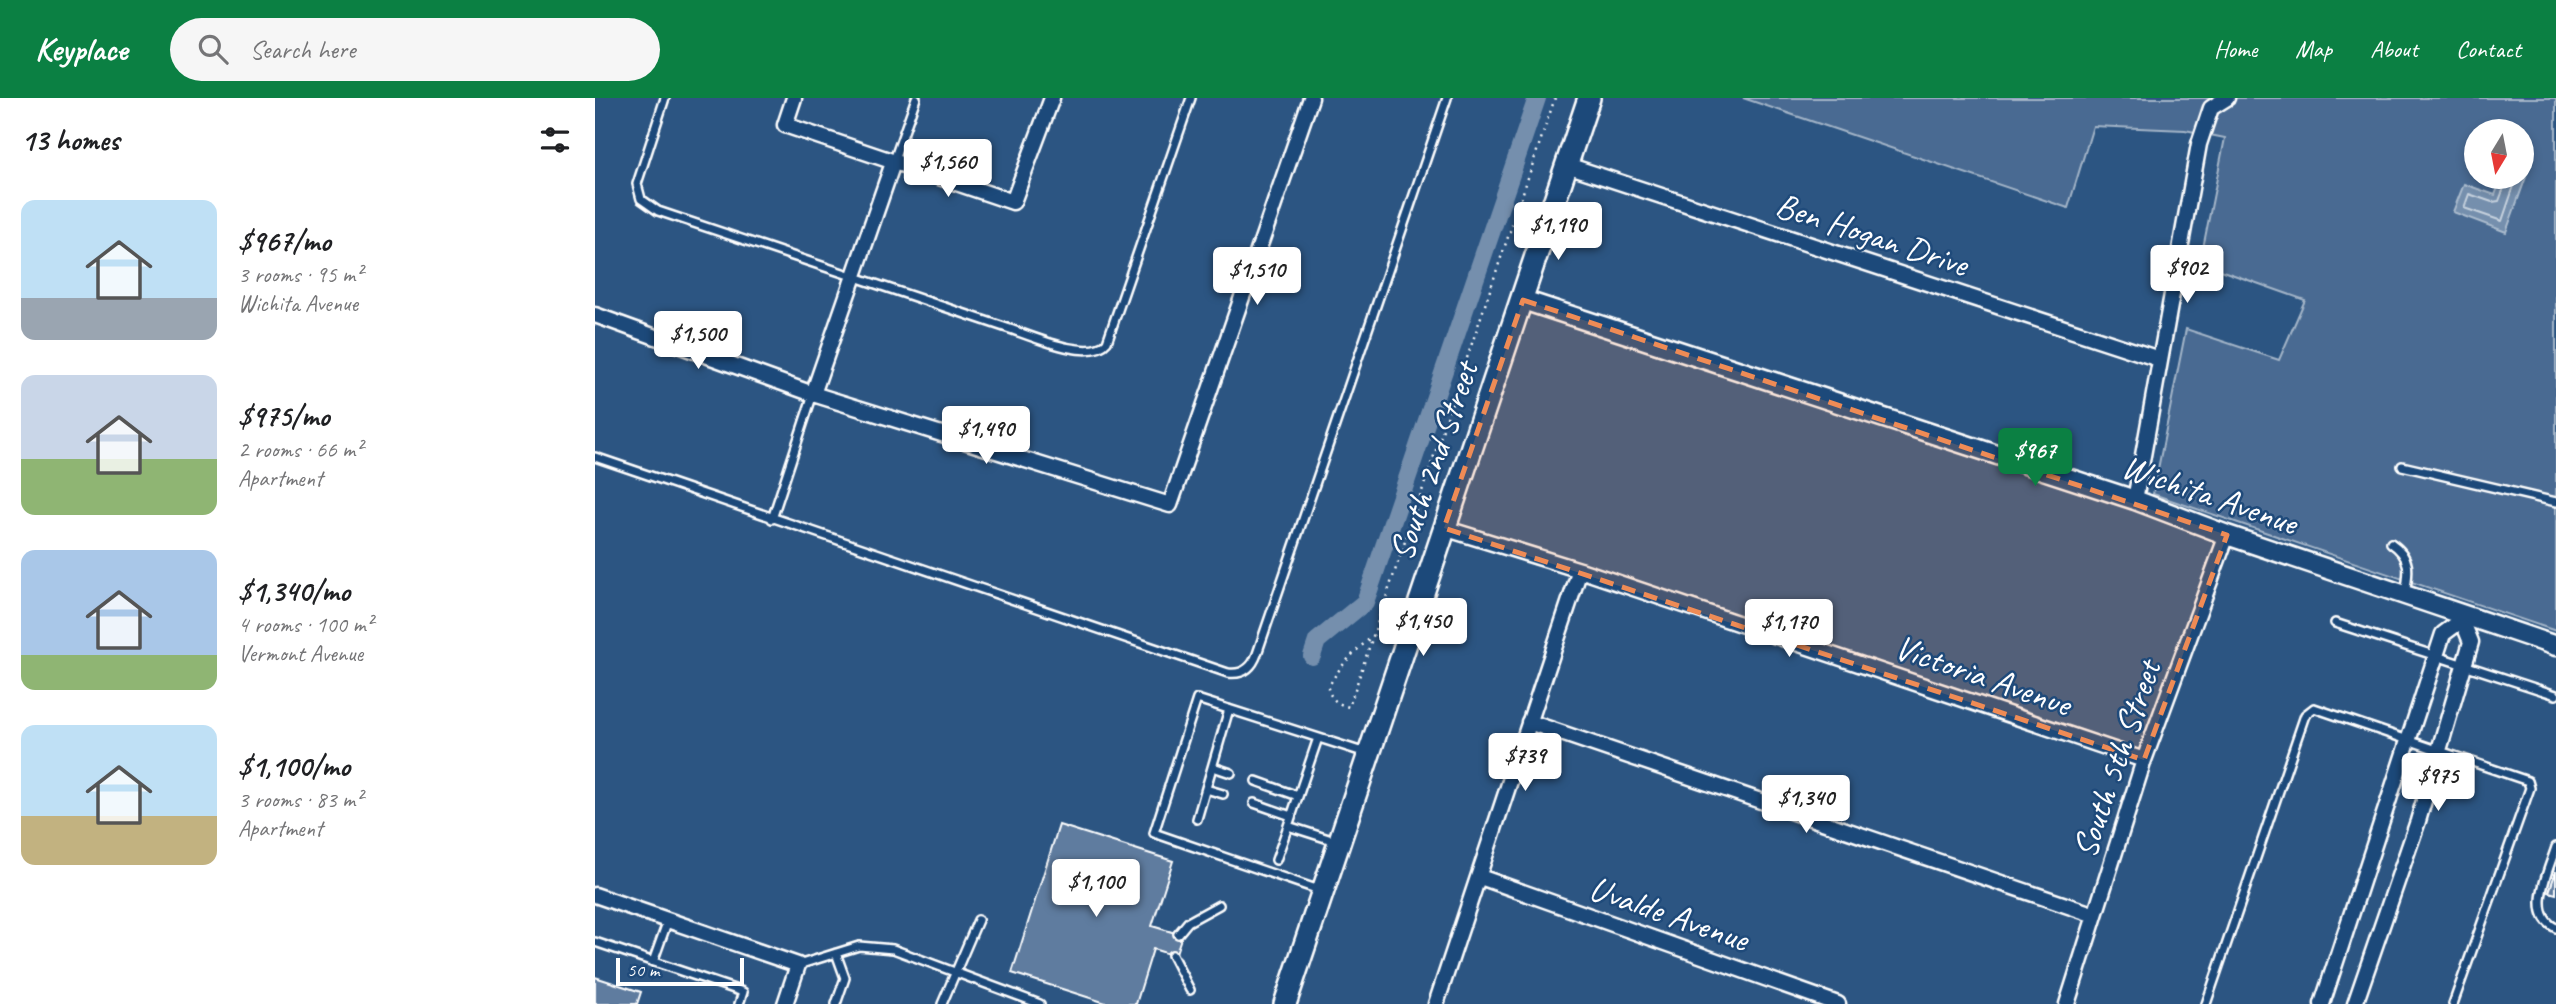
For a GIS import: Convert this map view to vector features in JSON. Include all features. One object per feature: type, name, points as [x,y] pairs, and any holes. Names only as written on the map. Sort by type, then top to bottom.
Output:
[{"type":"main road","name":"South 2nd Street","points":[[1285,1004],[1589,98]]},
{"type":"street","points":[[794,98],[785,125],[1013,202],[1052,98]]},
{"type":"street","points":[[595,315],[813,394],[1170,505],[1311,98]]},
{"type":"street","points":[[2135,500],[2199,144],[2211,108],[2227,98]]},
{"type":"street","points":[[813,394],[894,163]]},
{"type":"street","name":"Ben Hogan Drive","points":[[1567,165],[2159,359]]},
{"type":"street","name":"Wichita Avenue","points":[[1523,300],[2135,500],[2227,535],[2556,646]]},
{"type":"street","name":"Victoria Avenue","points":[[1444,528],[1580,570],[2144,760]]},
{"type":"street","name":"South 5th Street","points":[[2067,1004],[2144,760],[2227,535]]},
{"type":"street","points":[[1436,1004],[1580,570]]},
{"type":"street","points":[[2322,1004],[2443,634],[2462,620],[2471,642],[2439,751],[2355,1004]]},
{"type":"street","points":[[1529,722],[2095,915]]},
{"type":"street","name":"Uvalde Avenue","points":[[1480,877],[1838,1004]]},
{"type":"street","points":[[595,895],[798,965],[785,1004]]},
{"type":"lane","points":[[666,98],[638,178],[641,199],[658,211],[853,278],[1080,350],[1100,349],[1109,336],[1191,98]]},
{"type":"lane","points":[[894,163],[916,98]]},
{"type":"lane","points":[[595,457],[1228,673],[1243,672],[1254,662],[1447,98]]},
{"type":"lane","points":[[772,519],[813,394]]},
{"type":"lane","points":[[2402,466],[2556,502]]},
{"type":"lane","points":[[2391,543],[2402,550],[2410,567],[2405,595]]},
{"type":"lane","points":[[2335,623],[2556,695]]},
{"type":"lane","points":[[1322,892],[1154,833],[1197,699],[1369,754]]},
{"type":"lane","points":[[2206,1004],[2309,709],[2314,708],[2528,781],[2529,788],[2453,1004]]},
{"type":"lane","points":[[1197,818],[1230,709]]},
{"type":"lane","points":[[1276,860],[1318,738]]},
{"type":"lane","points":[[1213,767],[1231,774]]},
{"type":"lane","points":[[1256,781],[1298,796]]},
{"type":"lane","points":[[1206,789],[1223,794]]},
{"type":"lane","points":[[1254,803],[1291,816]]},
{"type":"lane","points":[[1288,825],[1339,842]]},
{"type":"lane","points":[[2556,847],[2543,887],[2541,912],[2549,925],[2556,928]]},
{"type":"lane","points":[[1178,934],[1188,922],[1219,905]]},
{"type":"lane","points":[[653,962],[668,920]]},
{"type":"lane","points":[[942,1004],[978,920]]},
{"type":"lane","points":[[595,942],[743,992],[739,1004]]},
{"type":"lane","points":[[798,965],[859,946],[893,949],[1040,1004]]},
{"type":"lane","points":[[836,953],[845,978],[836,1004]]},
{"type":"lane","points":[[1172,955],[1190,989]]},
{"type":"path","points":[[1374,635],[1339,667],[1331,681],[1328,688],[1330,696],[1338,704],[1349,707],[1374,635],[1555,98]]},
{"type":"highlighted area","points":[[1523,300],[2227,535],[2144,760],[1444,528]]},
{"type":"shaded area","points":[[1743,98],[2556,98],[2556,631],[2153,494],[2186,329],[2279,360],[2305,300],[2200,263],[2225,138],[2185,130],[2093,126],[2068,208]]},
{"type":"water","points":[[2464,184],[2464,189],[2478,189],[2495,195],[2497,189],[2522,189],[2506,232],[2453,212]]},
{"type":"building","points":[[1059,825],[1173,861],[1152,926],[1182,935],[1175,956],[1153,949],[1136,1004],[1109,1004],[1012,973]]},
{"type":"building","points":[[2556,871],[2556,894],[2549,892]]},
{"type":"building","points":[[595,977],[641,992],[637,1004],[595,1004]]},
{"type":"waterway","points":[[1312,656],[1317,641],[1365,602],[1537,98]]}]
